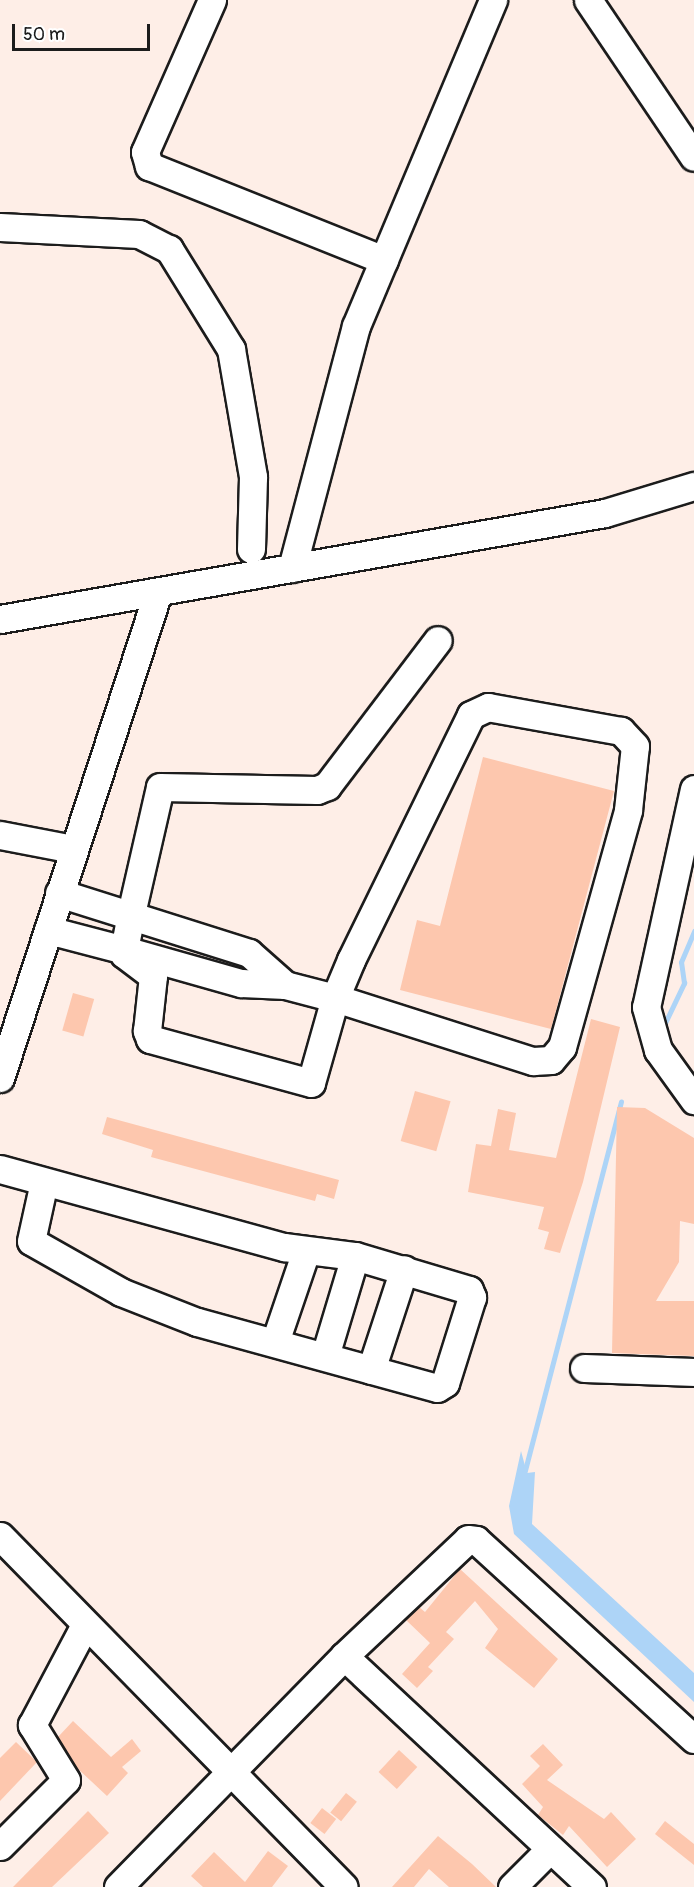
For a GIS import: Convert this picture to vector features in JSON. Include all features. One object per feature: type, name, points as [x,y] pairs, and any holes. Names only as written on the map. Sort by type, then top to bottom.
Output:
[{"type":"street","points":[[212,0],[145,152],[149,166],[384,260]]},
{"type":"street","points":[[292,568],[356,326],[493,0]]},
{"type":"street","points":[[588,0],[694,157]]},
{"type":"street","points":[[0,227],[139,234],[169,249],[231,349],[253,477],[251,549]]},
{"type":"street","points":[[0,619],[605,513],[694,486]]},
{"type":"street","points":[[0,1078],[158,592]]},
{"type":"street","points":[[48,930],[124,950],[241,983],[285,985],[335,998],[533,1061],[551,1060],[562,1047],[628,810],[636,755],[629,736],[488,707],[476,711],[335,998],[313,1082],[309,1083],[150,1039],[147,1031],[153,976],[129,962],[124,950],[160,787],[317,790],[327,786],[438,639]]},
{"type":"street","points":[[694,789],[646,1007],[658,1050],[694,1100]]},
{"type":"street","points":[[0,835],[73,849]]},
{"type":"street","points":[[59,893],[130,918],[249,953],[285,985]]},
{"type":"street","points":[[0,1169],[306,1251],[355,1256],[404,1269],[472,1293],[445,1383],[437,1388],[154,1307],[35,1245],[31,1235],[44,1182]]},
{"type":"street","points":[[275,1342],[306,1251]]},
{"type":"street","points":[[325,1356],[355,1256]]},
{"type":"street","points":[[371,1370],[404,1269]]},
{"type":"street","points":[[584,1368],[694,1372]]},
{"type":"street","points":[[0,1536],[344,1887]]},
{"type":"street","points":[[118,1887],[234,1774],[344,1656],[461,1541],[476,1540],[694,1739]]},
{"type":"street","points":[[0,1846],[66,1780],[32,1725],[85,1625]]},
{"type":"street","points":[[344,1656],[592,1887]]},
{"type":"street","points":[[512,1887],[550,1849]]},
{"type":"water","points":[[521,1451],[527,1473],[535,1472],[532,1524],[694,1673],[694,1702],[514,1534],[509,1506]]},
{"type":"building","points":[[483,757],[614,791],[551,1029],[400,990],[417,920],[440,926]]},
{"type":"building","points":[[73,993],[94,999],[83,1037],[62,1030]]},
{"type":"building","points":[[591,1019],[620,1027],[583,1182],[560,1253],[544,1249],[549,1232],[538,1229],[544,1207],[468,1192],[476,1144],[491,1146],[498,1109],[516,1113],[509,1150],[556,1158]]},
{"type":"building","points":[[415,1091],[451,1101],[436,1151],[401,1141]]},
{"type":"building","points":[[617,1107],[645,1108],[694,1138],[694,1224],[680,1221],[679,1262],[656,1301],[694,1301],[694,1356],[612,1353]]},
{"type":"building","points":[[107,1117],[339,1180],[334,1199],[317,1194],[315,1201],[151,1157],[153,1150],[102,1134]]},
{"type":"building","points":[[460,1569],[558,1659],[534,1688],[485,1648],[498,1629],[475,1601],[446,1632],[454,1639],[428,1667],[433,1671],[417,1688],[402,1674],[430,1643],[406,1620],[419,1607],[425,1612]]},
{"type":"building","points":[[73,1721],[111,1757],[132,1739],[141,1751],[122,1767],[128,1773],[107,1796],[76,1767],[58,1737]]},
{"type":"building","points":[[16,1742],[37,1762],[0,1801],[0,1758]]},
{"type":"building","points":[[543,1744],[563,1765],[547,1780],[604,1819],[611,1812],[636,1839],[607,1867],[569,1826],[563,1835],[538,1815],[543,1807],[522,1784],[540,1766],[530,1756]]},
{"type":"building","points":[[399,1750],[417,1767],[397,1789],[379,1772]]},
{"type":"building","points":[[346,1793],[357,1802],[341,1821],[330,1812]]},
{"type":"building","points":[[322,1808],[336,1819],[324,1834],[310,1823]]},
{"type":"building","points":[[88,1811],[109,1833],[52,1887],[13,1887]]},
{"type":"building","points":[[665,1821],[694,1844],[694,1865],[655,1834]]},
{"type":"building","points":[[438,1836],[496,1887],[449,1887],[429,1869],[414,1887],[392,1887]]},
{"type":"building","points":[[268,1851],[288,1866],[272,1887],[203,1887],[191,1876],[214,1852],[245,1882]]},
{"type":"waterway","points":[[664,1025],[684,983],[681,962],[694,931]]},
{"type":"waterway","points":[[524,1474],[621,1101]]}]
